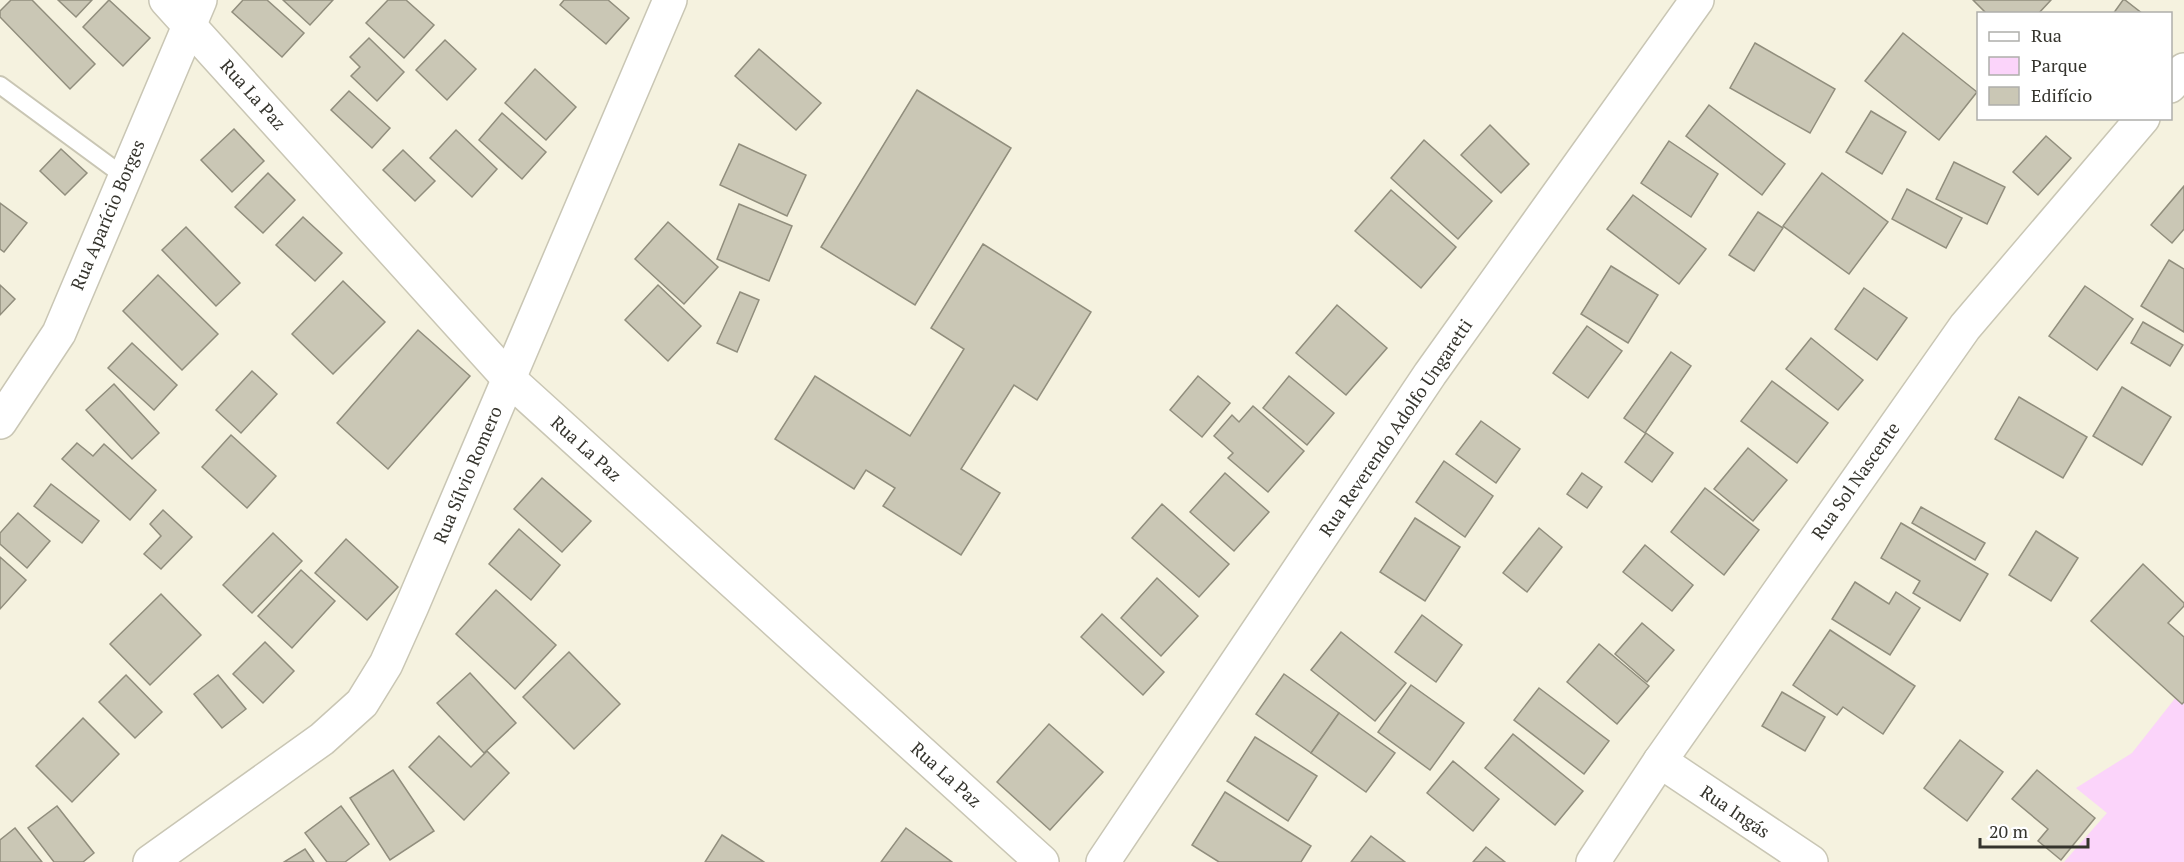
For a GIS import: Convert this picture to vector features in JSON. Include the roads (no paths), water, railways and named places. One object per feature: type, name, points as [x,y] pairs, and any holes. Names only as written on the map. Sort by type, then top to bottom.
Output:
[{"type":"street","name":"Rua La Paz","points":[[166,0],[194,13],[509,379],[1042,862]]},
{"type":"street","name":"Rua Sílvio Romero","points":[[150,862],[322,739],[362,703],[386,664],[670,0]]},
{"type":"street","name":"Rua Reverendo Adolfo Ungaretti","points":[[1103,862],[1430,374],[1697,0]]},
{"type":"street","name":"Rua Aparício Borges","points":[[0,422],[59,333],[194,13]]},
{"type":"street","points":[[2172,84],[2184,70]]},
{"type":"street","name":"Rua Sol Nascente","points":[[1593,862],[1660,761],[1965,327],[2140,120]]},
{"type":"street","name":"Rua Ingás","points":[[1660,761],[1811,862]]},
{"type":"lane","points":[[0,85],[125,177]]}]
